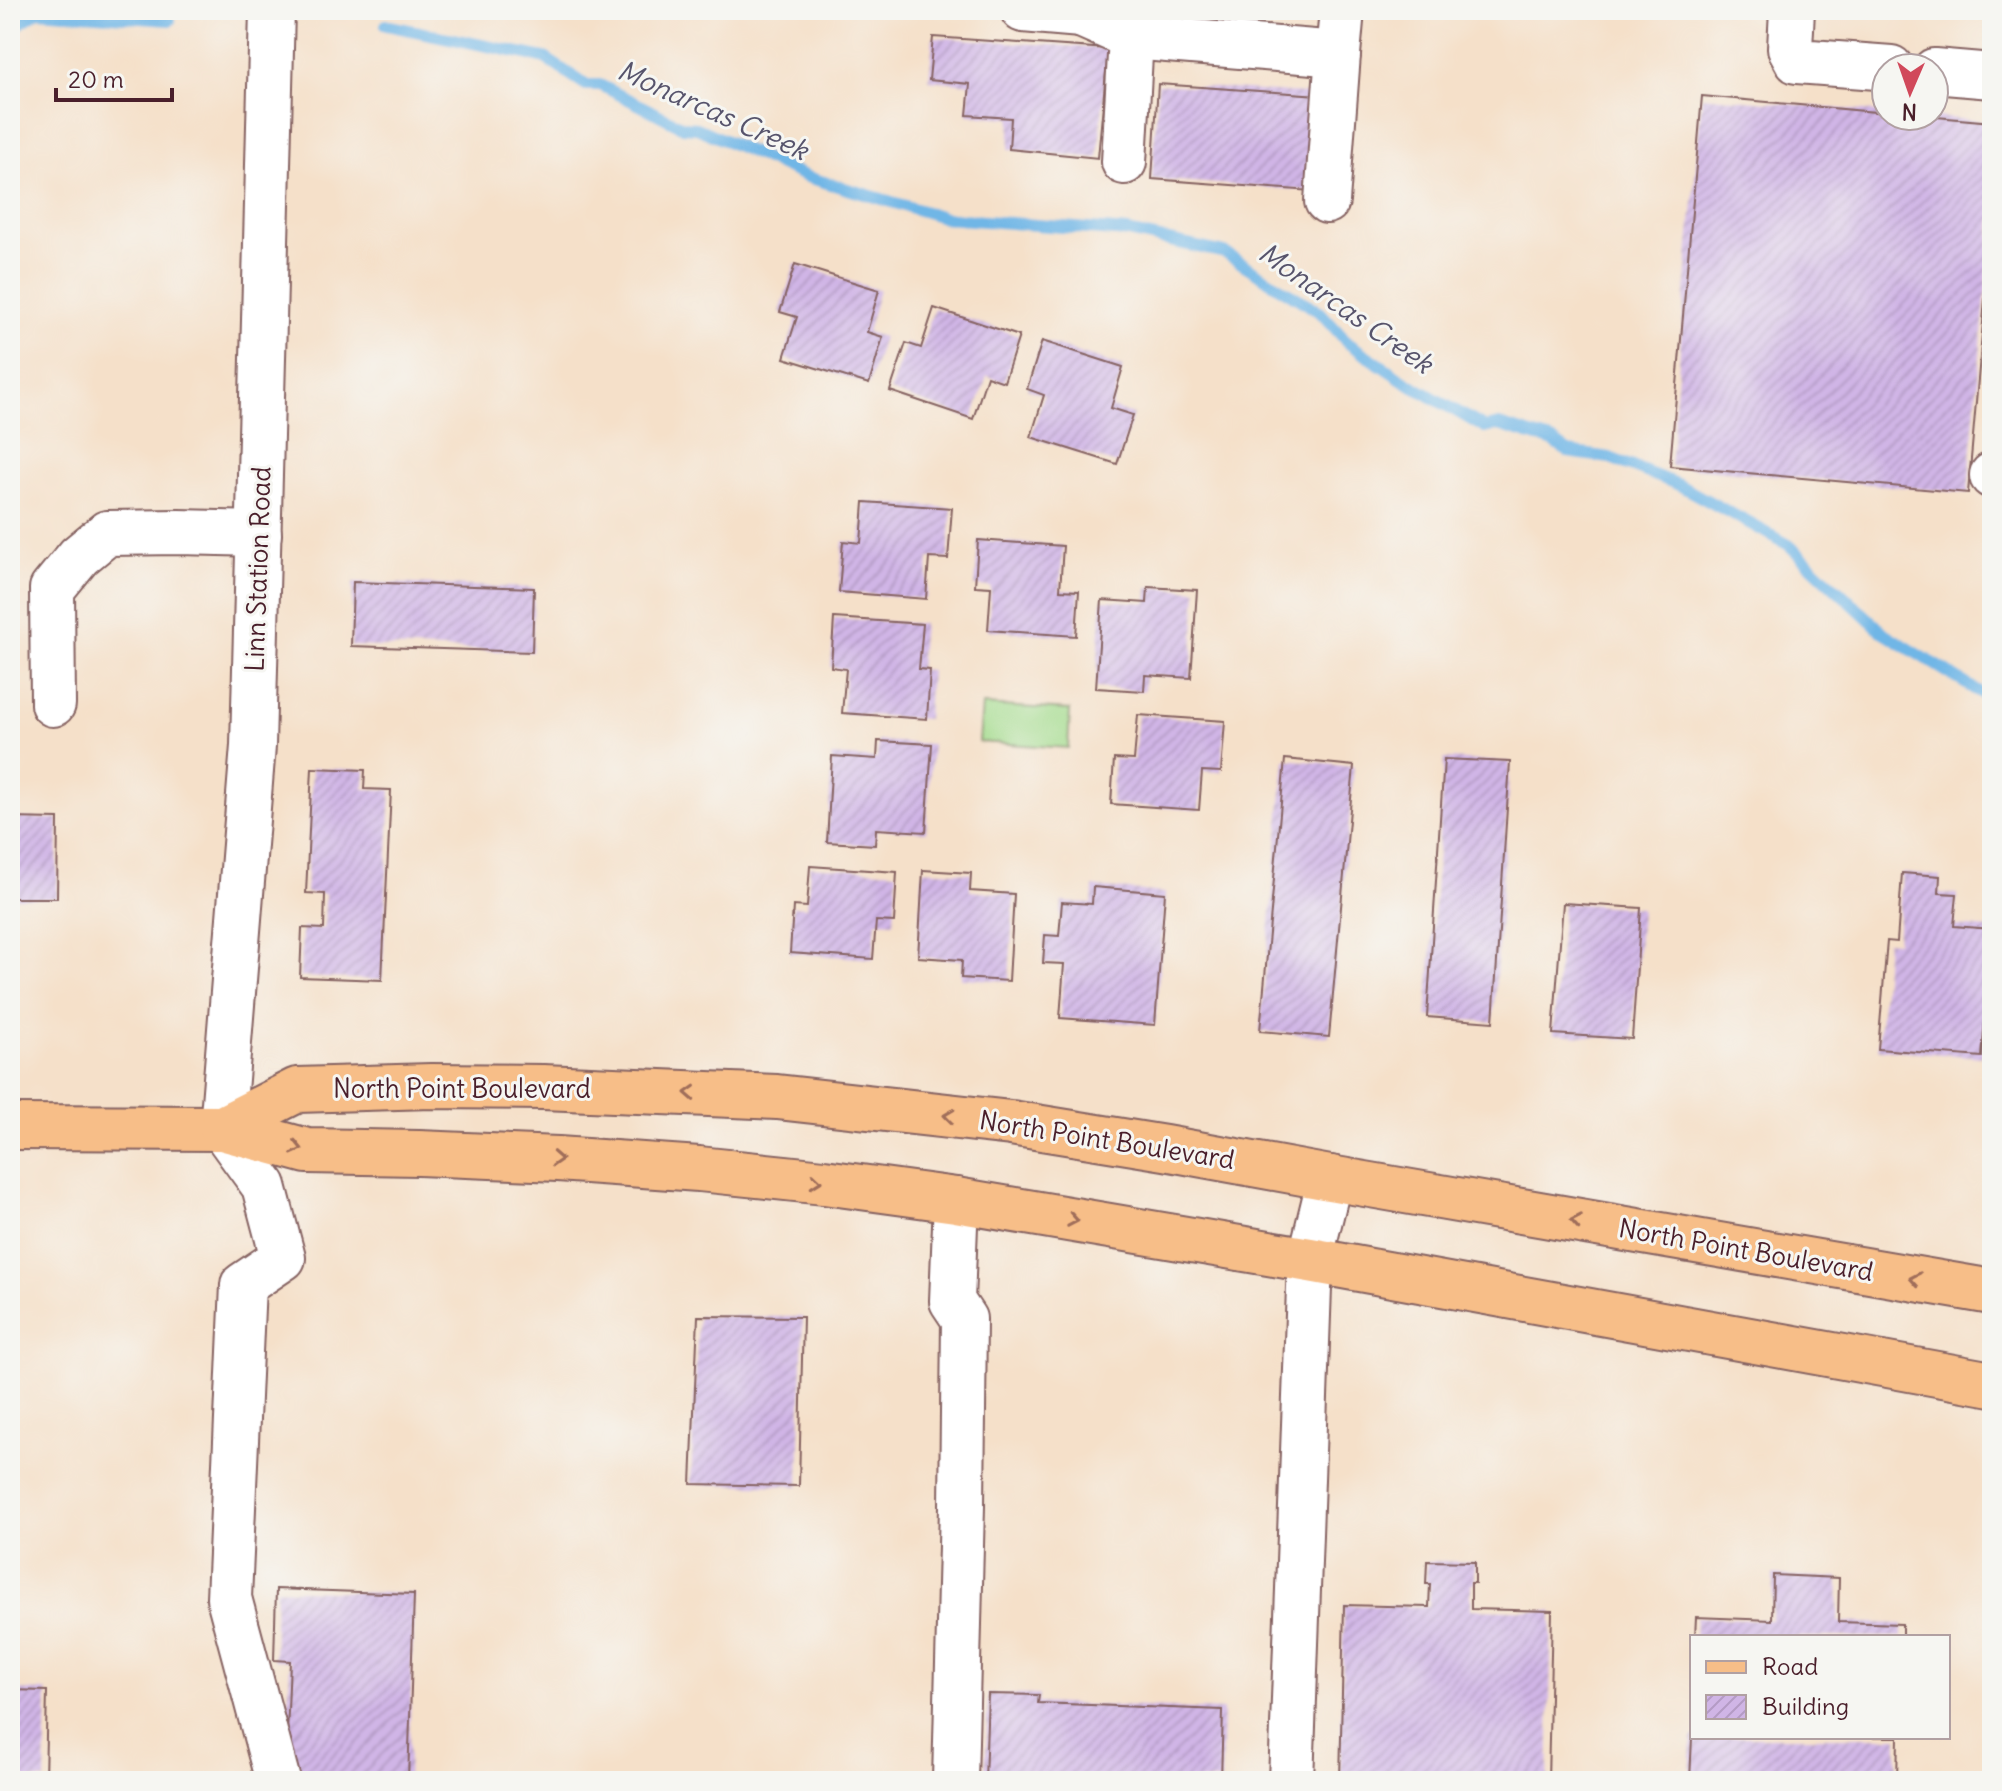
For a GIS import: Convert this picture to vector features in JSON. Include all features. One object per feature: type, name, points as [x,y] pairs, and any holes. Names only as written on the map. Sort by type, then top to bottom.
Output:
[{"type":"main road","name":"North Point Boulevard","points":[[222,1128],[297,1090],[444,1086],[777,1097],[1011,1123],[1992,1292]]},
{"type":"main road","name":"North Point Boulevard","points":[[10,1127],[222,1128],[307,1151],[450,1154],[699,1169],[824,1182],[956,1200],[1310,1260],[1992,1384]]},
{"type":"street","name":"Linn Station Road","points":[[222,1128],[253,746],[272,10]]},
{"type":"street","points":[[1023,10],[1081,13],[1338,54]]},
{"type":"street","points":[[1327,201],[1342,10]]},
{"type":"street","points":[[1792,10],[1790,48],[1797,61],[1870,66]]},
{"type":"street","points":[[1124,162],[1132,23]]},
{"type":"street","points":[[1950,72],[1992,76]]},
{"type":"street","points":[[53,704],[52,589],[79,556],[107,533],[259,534]]},
{"type":"street","points":[[222,1128],[264,1186],[283,1258],[243,1285],[229,1598],[278,1781]]},
{"type":"street","points":[[1291,1781],[1310,1260],[1330,1178]]},
{"type":"street","points":[[955,1781],[964,1319],[952,1301],[956,1200]]},
{"type":"green space","points":[[982,705],[1070,710],[1068,748],[979,742]]},
{"type":"building","points":[[933,37],[1108,49],[1098,158],[1009,149],[1011,118],[967,115],[970,84],[929,80]]},
{"type":"building","points":[[1158,84],[1319,95],[1312,191],[1152,179]]},
{"type":"building","points":[[1702,96],[1870,112],[1870,132],[1950,132],[1950,118],[1992,122],[1992,220],[1968,493],[1670,466]]},
{"type":"building","points":[[795,264],[879,290],[867,332],[883,337],[869,384],[784,358],[797,317],[780,312]]},
{"type":"building","points":[[934,308],[1019,336],[1004,382],[987,376],[973,419],[890,391],[906,343],[921,348]]},
{"type":"building","points":[[1042,341],[1123,367],[1111,408],[1133,415],[1117,464],[1031,437],[1044,395],[1027,389]]},
{"type":"building","points":[[864,502],[952,508],[948,559],[929,558],[926,599],[839,592],[843,541],[861,543]]},
{"type":"building","points":[[978,540],[1063,546],[1060,590],[1079,591],[1076,636],[988,630],[991,587],[975,586]]},
{"type":"building","points":[[353,582],[534,588],[532,652],[351,646]]},
{"type":"building","points":[[1148,587],[1197,590],[1191,678],[1145,675],[1144,691],[1096,688],[1102,600],[1147,603]]},
{"type":"building","points":[[834,618],[923,624],[919,669],[930,670],[927,719],[842,713],[846,669],[831,667]]},
{"type":"building","points":[[1138,715],[1225,721],[1221,772],[1202,771],[1199,810],[1111,804],[1114,759],[1134,760]]},
{"type":"building","points":[[878,741],[932,744],[926,832],[876,829],[875,845],[827,842],[832,756],[877,759]]},
{"type":"building","points":[[1285,759],[1354,766],[1329,1037],[1260,1031]]},
{"type":"building","points":[[1444,759],[1510,762],[1493,1022],[1427,1017]]},
{"type":"building","points":[[312,768],[365,770],[364,789],[391,790],[382,980],[300,977],[302,928],[324,929],[325,894],[306,893]]},
{"type":"building","points":[[10,818],[58,819],[57,898],[10,898]]},
{"type":"building","points":[[810,866],[897,872],[894,922],[876,921],[873,959],[790,953],[793,906],[807,907]]},
{"type":"building","points":[[923,870],[971,873],[970,891],[1014,894],[1009,981],[961,978],[962,960],[918,957]]},
{"type":"building","points":[[1902,873],[1940,876],[1939,893],[1957,894],[1954,926],[1992,929],[1982,1057],[1878,1049],[1887,941],[1897,942]]},
{"type":"building","points":[[1093,887],[1165,893],[1155,1025],[1060,1018],[1064,964],[1043,963],[1045,935],[1059,936],[1062,902],[1092,904]]},
{"type":"building","points":[[1563,903],[1641,908],[1632,1039],[1553,1034]]},
{"type":"building","points":[[698,1316],[803,1317],[799,1486],[691,1484]]},
{"type":"building","points":[[1427,1561],[1475,1562],[1471,1609],[1552,1611],[1548,1781],[1340,1781],[1344,1605],[1429,1607]]},
{"type":"building","points":[[1773,1575],[1839,1578],[1838,1622],[1902,1624],[1902,1635],[1695,1635],[1696,1617],[1772,1620]]},
{"type":"building","points":[[276,1589],[414,1594],[408,1781],[302,1781],[287,1735],[290,1661],[274,1660]]},
{"type":"building","points":[[10,1690],[47,1691],[45,1780],[10,1779]]},
{"type":"building","points":[[988,1694],[1039,1695],[1038,1703],[1223,1710],[1221,1781],[985,1781]]},
{"type":"building","points":[[1692,1739],[1898,1739],[1897,1781],[1690,1781]]},
{"type":"waterway","name":"Monarcas Creek","points":[[10,30],[38,11],[170,20]]},
{"type":"waterway","name":"Monarcas Creek","points":[[386,25],[545,58],[586,85],[600,85],[683,127],[697,128],[807,177],[946,218],[1128,232],[1225,253],[1321,313],[1348,343],[1403,380],[1485,428],[1499,425],[1554,442],[1568,452],[1610,458],[1679,485],[1789,545],[1884,633],[1992,700]]}]
